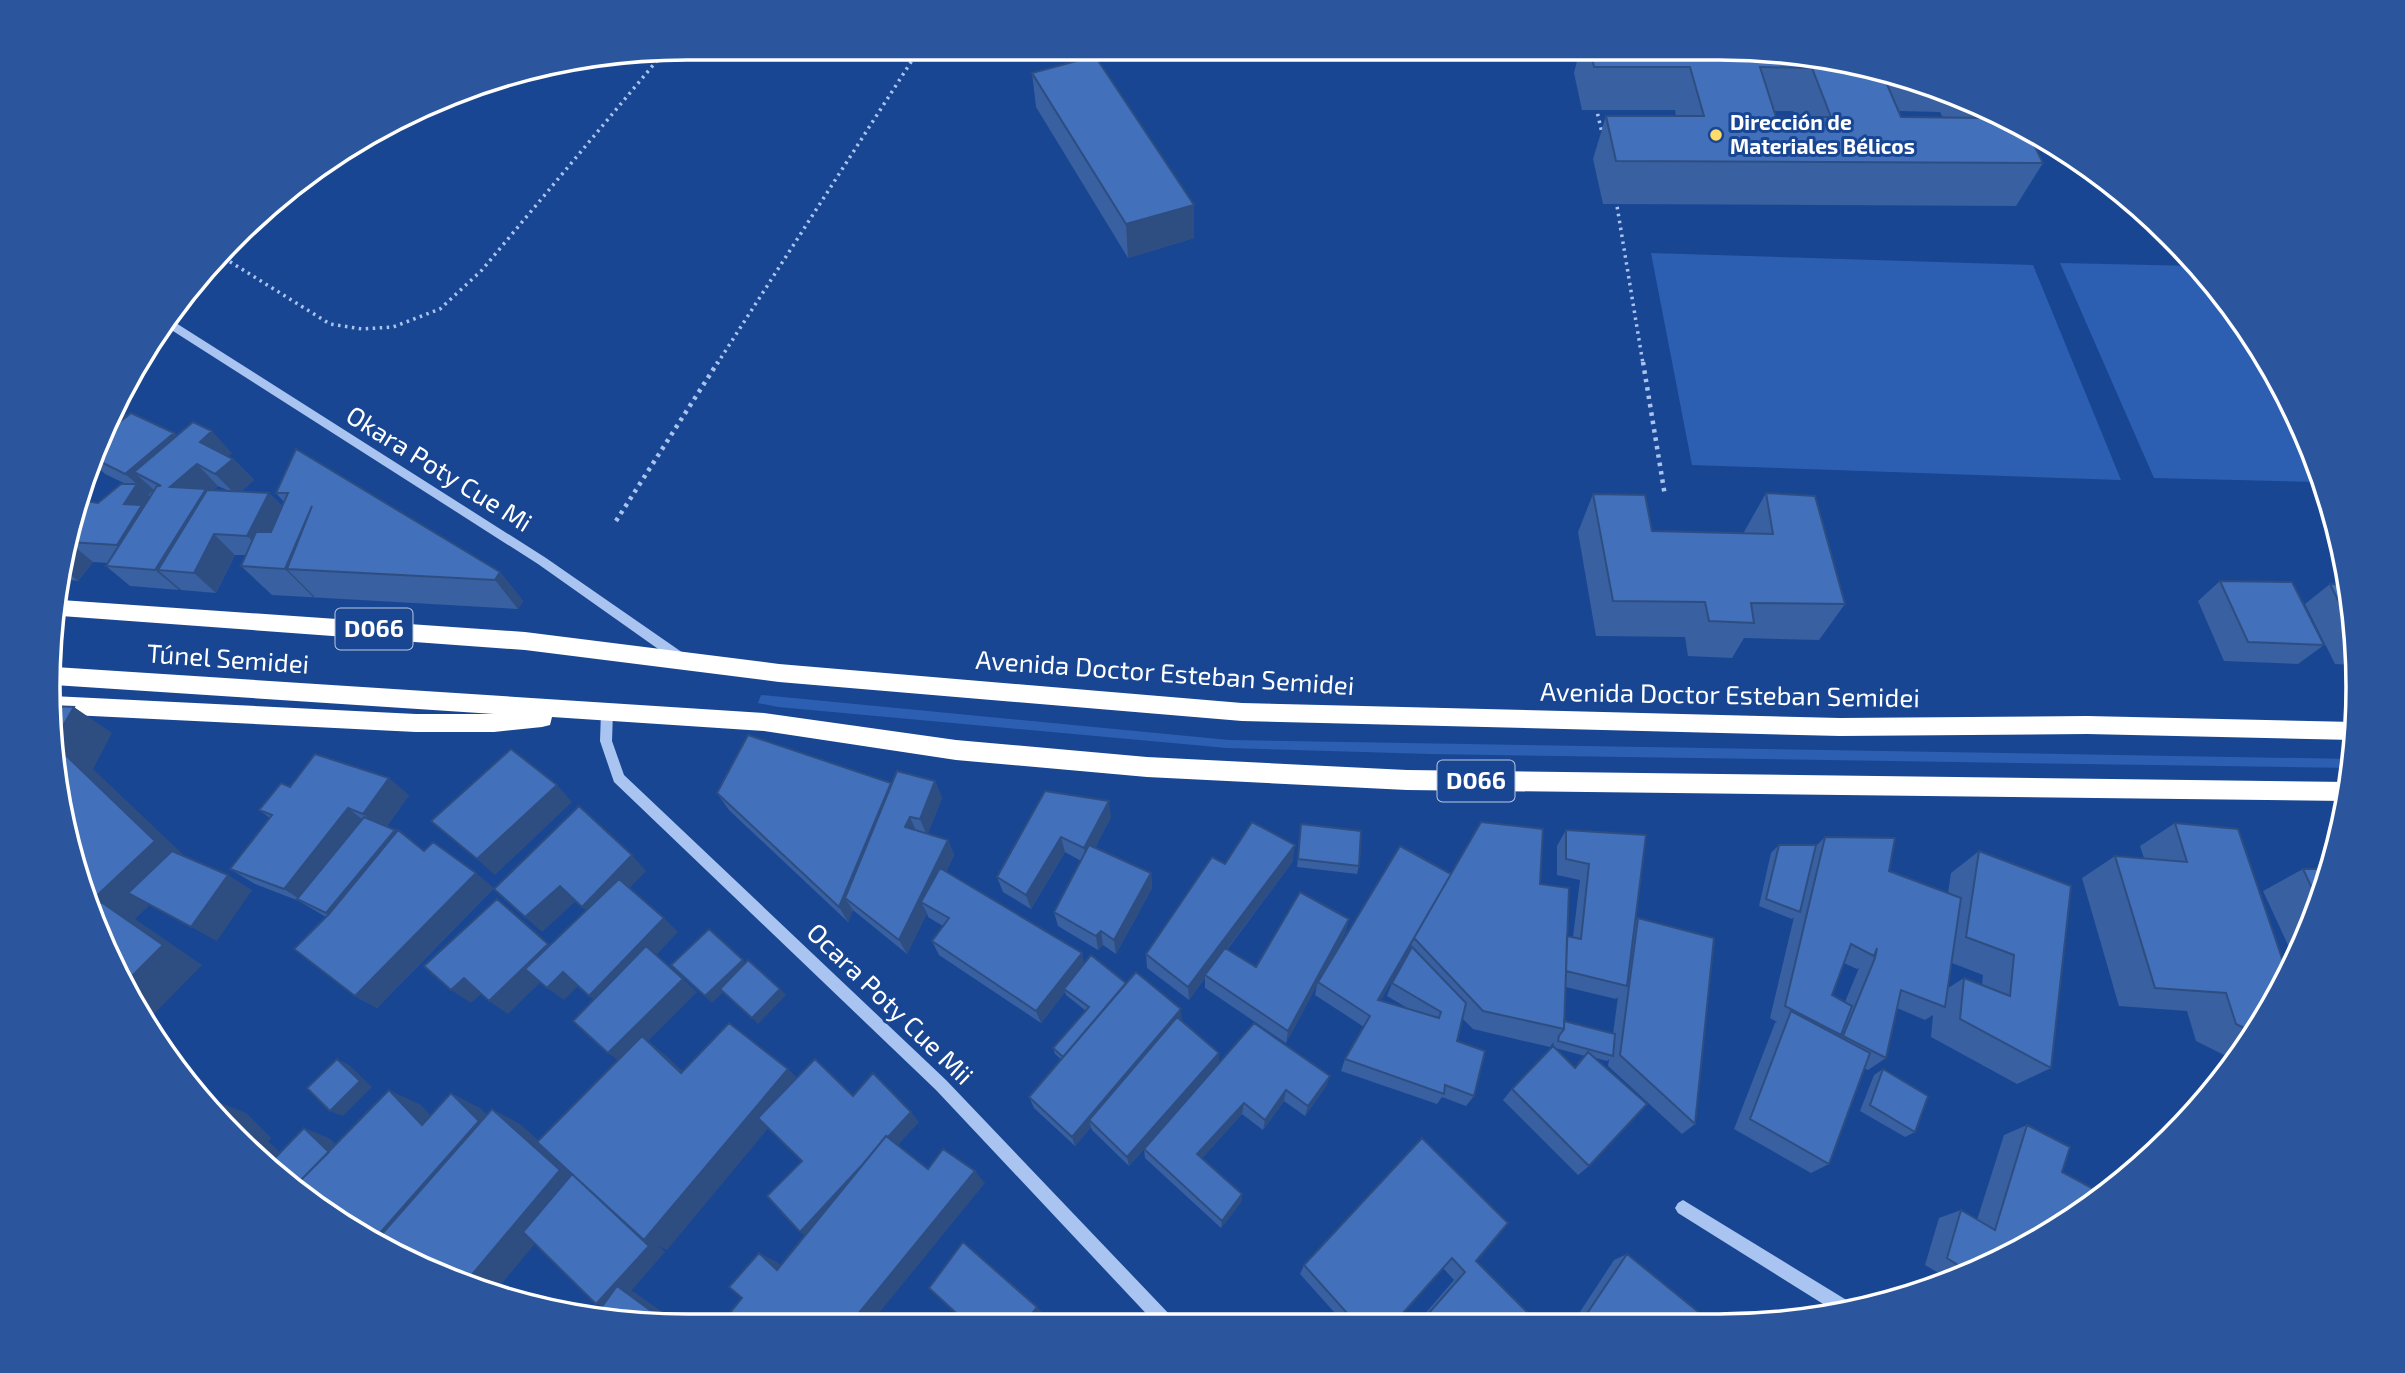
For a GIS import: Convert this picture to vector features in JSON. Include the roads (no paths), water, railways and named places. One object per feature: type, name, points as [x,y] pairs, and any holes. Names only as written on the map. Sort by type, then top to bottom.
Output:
[{"type":"highway","name":"Avenida Doctor Esteban Semidei","points":[[65,608],[525,641],[779,673],[1242,712],[1840,727],[2087,725],[2344,731]]},
{"type":"highway","name":"Túnel Semidei","points":[[60,676],[607,712]]},
{"type":"highway","name":"D066","points":[[60,705],[416,723],[494,723],[607,712],[764,722],[956,750],[1147,767],[1407,780],[2336,791]]},
{"type":"street","name":"Okara Poty Cue Mi","points":[[173,327],[542,561],[685,661]]},
{"type":"street","name":"Ocara Poty Cue Mii","points":[[607,712],[606,741],[620,778],[941,1086],[1157,1314]]},
{"type":"street","points":[[1683,1208],[1834,1302]]},
{"type":"place","name":"Dirección de Materiales Bélicos","points":[[1716,135]]}]
